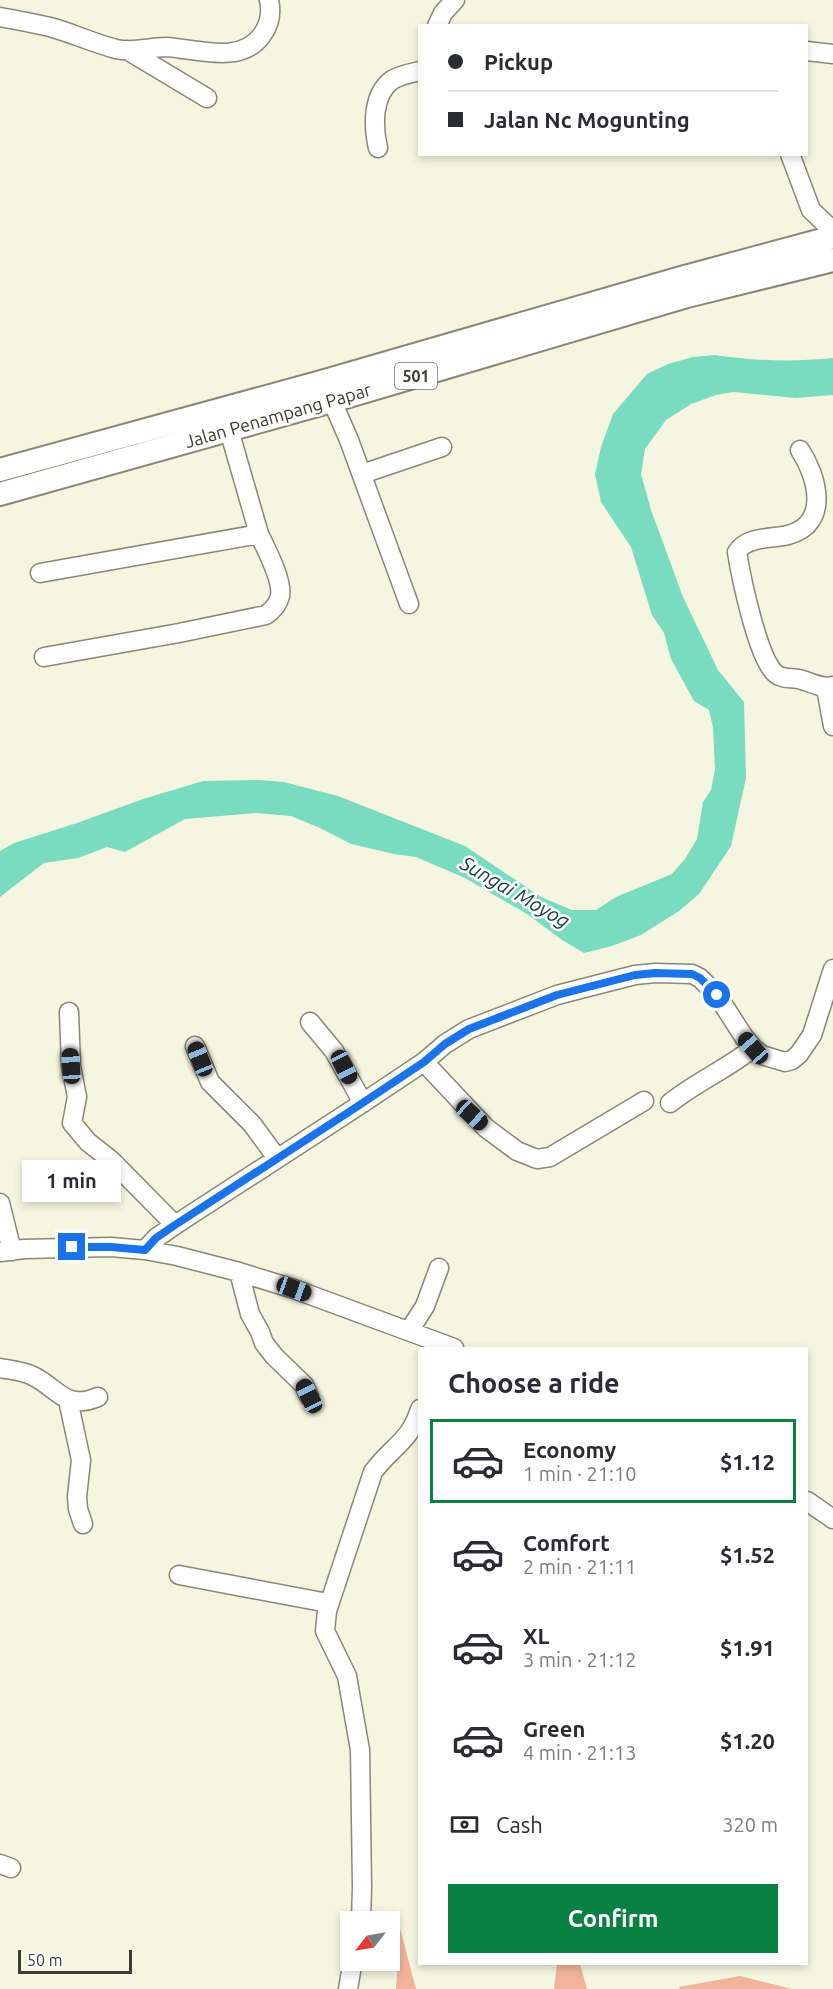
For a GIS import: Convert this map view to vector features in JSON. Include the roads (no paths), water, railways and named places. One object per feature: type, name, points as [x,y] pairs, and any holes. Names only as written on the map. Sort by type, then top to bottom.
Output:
[{"type":"main road","name":"Jalan Penampang Papar","points":[[0,470],[833,237]]},
{"type":"main road","name":"Jalan Penampang Papar","points":[[0,494],[332,401],[687,296],[833,260]]},
{"type":"street","points":[[127,50],[162,47],[223,53],[235,52],[250,46],[261,37],[268,26],[270,17],[269,0]]},
{"type":"street","points":[[438,24],[443,13],[455,0]]},
{"type":"street","points":[[0,17],[52,28],[84,40],[127,50],[207,98]]},
{"type":"street","points":[[808,51],[833,54]]},
{"type":"street","points":[[378,148],[375,137],[375,112],[381,94],[395,78],[418,72]]},
{"type":"street","points":[[791,156],[812,210],[833,231]]},
{"type":"street","points":[[332,401],[362,474],[409,604]]},
{"type":"street","points":[[44,657],[266,615],[275,608],[280,595],[277,578],[259,534],[229,430]]},
{"type":"street","points":[[362,474],[442,447]]},
{"type":"street","points":[[800,450],[807,461],[816,486],[818,501],[809,522],[798,532],[747,543],[737,552],[762,652],[772,671],[778,677],[800,679],[829,687],[833,726]]},
{"type":"street","points":[[40,573],[259,534]]},
{"type":"street","points":[[145,1250],[156,1238],[175,1225],[363,1103],[469,1029],[557,995],[619,978],[655,973],[692,974],[700,978],[717,995],[753,1048],[762,1055],[785,1062],[799,1054],[812,1035],[833,969]]},
{"type":"street","points":[[69,1012],[71,1066],[77,1097],[72,1123],[88,1142],[112,1161],[175,1225]]},
{"type":"street","points":[[310,1022],[334,1051],[363,1103]]},
{"type":"street","points":[[195,1046],[210,1082],[252,1124],[277,1158]]},
{"type":"street","points":[[670,1103],[684,1091],[734,1063],[753,1048]]},
{"type":"street","points":[[424,1062],[486,1128],[517,1151],[537,1159],[550,1158],[644,1101]]},
{"type":"street","points":[[0,1203],[6,1252],[72,1247],[145,1250],[239,1272],[294,1289],[409,1331],[430,1345],[446,1347]]},
{"type":"street","points":[[409,1331],[425,1306],[439,1268]]},
{"type":"street","points":[[239,1272],[250,1314],[264,1343],[274,1356],[304,1384],[309,1396]]},
{"type":"street","points":[[0,1368],[34,1376],[68,1400],[88,1401],[98,1397]]},
{"type":"street","points":[[68,1400],[81,1460],[77,1497],[82,1524]]},
{"type":"street","points":[[361,1911],[360,1750],[347,1676],[325,1631],[328,1603],[373,1472],[383,1458],[405,1440],[415,1425],[418,1415]]},
{"type":"street","points":[[808,1502],[833,1519]]},
{"type":"street","points":[[179,1575],[328,1603]]},
{"type":"street","points":[[348,1989],[351,1971]]},
{"type":"water","name":"Sungai Moyog","points":[[715,355],[774,360],[833,358],[833,395],[795,398],[734,392],[716,395],[691,404],[666,420],[645,449],[641,474],[651,510],[683,597],[718,670],[744,702],[746,778],[731,846],[699,894],[679,911],[641,935],[584,953],[527,914],[465,878],[416,857],[351,844],[291,816],[256,813],[185,819],[125,852],[107,847],[78,858],[44,863],[0,897],[0,851],[14,843],[203,781],[284,782],[338,796],[465,846],[541,897],[572,910],[596,910],[616,897],[672,874],[685,859],[697,839],[703,802],[711,790],[715,769],[713,727],[709,710],[694,701],[671,659],[664,633],[652,615],[631,547],[601,502],[595,474],[601,447],[613,414],[647,374],[668,364],[693,357]]}]
